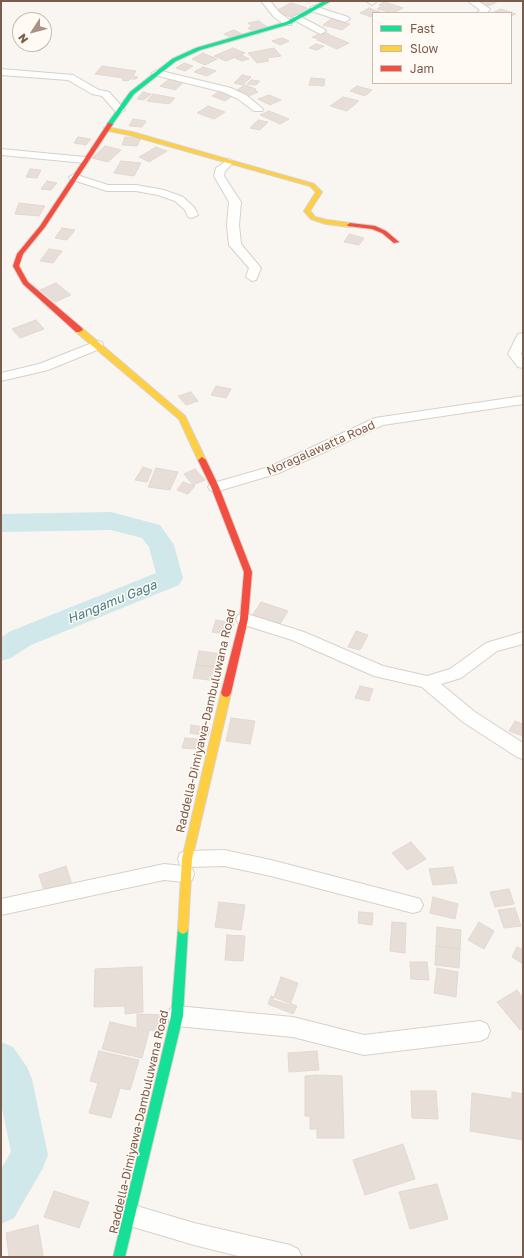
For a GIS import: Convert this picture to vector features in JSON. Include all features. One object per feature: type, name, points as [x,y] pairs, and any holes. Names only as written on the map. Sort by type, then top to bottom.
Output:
[{"type":"street","points":[[264,1],[277,15],[288,23]]},
{"type":"street","name":"Raddella-Dimiyawa-Dambuluwana Road","points":[[119,1257],[178,1016],[186,866],[244,618],[248,572],[215,487],[182,418],[25,283],[16,266],[20,254],[42,226],[85,160],[132,93],[174,60],[198,49],[241,38],[288,23],[328,1]]},
{"type":"street","points":[[472,1],[485,10],[483,12]]},
{"type":"street","points":[[314,9],[345,19]]},
{"type":"street","points":[[297,18],[321,31]]},
{"type":"street","points":[[1,72],[70,78],[96,92],[105,94],[120,110]]},
{"type":"street","points":[[157,73],[208,84],[227,90],[258,109]]},
{"type":"street","points":[[106,129],[130,133],[312,185],[319,192],[307,211],[313,218],[326,222],[373,227],[384,232],[396,242]]},
{"type":"street","points":[[1,152],[85,160]]},
{"type":"street","points":[[229,162],[220,170],[219,176],[235,202],[233,225],[235,245],[255,268],[252,277]]},
{"type":"street","points":[[74,177],[106,188],[136,188],[160,192],[179,199],[190,209],[192,215]]},
{"type":"street","points":[[523,337],[514,354],[523,364]]},
{"type":"street","points":[[1,378],[43,367],[97,345]]},
{"type":"street","name":"Noragalawatta Road","points":[[215,487],[274,470],[380,421],[523,400]]},
{"type":"street","points":[[244,618],[298,636],[380,672],[428,682],[455,674],[492,646],[523,638]]},
{"type":"street","points":[[428,682],[469,717],[523,752]]},
{"type":"street","points":[[1,907],[224,858],[258,865],[413,905]]},
{"type":"street","points":[[178,1016],[293,1027],[364,1045],[480,1031]]},
{"type":"street","points":[[130,1215],[194,1234],[290,1257]]},
{"type":"building","points":[[479,1],[497,2],[486,7],[478,3],[481,2]]},
{"type":"building","points":[[384,2],[403,8],[395,12],[389,12],[377,9],[382,6],[379,5]]},
{"type":"building","points":[[291,3],[307,8],[291,17],[274,12]]},
{"type":"building","points":[[369,8],[380,12],[372,12],[371,17],[360,13]]},
{"type":"building","points":[[501,9],[510,12],[494,12]]},
{"type":"building","points":[[331,19],[350,24],[342,30],[323,25]]},
{"type":"building","points":[[259,21],[267,27],[251,30],[248,28],[252,27],[248,23]]},
{"type":"building","points":[[234,30],[242,34],[232,38],[224,34]]},
{"type":"building","points":[[324,32],[329,34],[317,39],[312,37]]},
{"type":"building","points":[[330,35],[349,43],[337,49],[317,40]]},
{"type":"building","points":[[282,38],[289,41],[280,45],[272,41]]},
{"type":"building","points":[[316,44],[324,46],[317,50],[309,48]]},
{"type":"building","points":[[233,48],[245,53],[226,61],[214,56]]},
{"type":"building","points":[[274,48],[281,56],[267,58],[269,61],[257,63],[248,53]]},
{"type":"building","points":[[203,53],[217,59],[205,65],[192,59]]},
{"type":"building","points":[[242,55],[249,59],[242,61],[235,58]]},
{"type":"building","points":[[184,63],[193,66],[185,71],[176,68]]},
{"type":"building","points":[[102,66],[136,71],[133,76],[138,77],[128,81],[122,80],[124,78],[95,74]]},
{"type":"building","points":[[203,67],[216,71],[207,76],[194,72]]},
{"type":"building","points":[[242,75],[251,77],[243,85],[234,83]]},
{"type":"building","points":[[311,78],[325,79],[324,86],[309,85]]},
{"type":"building","points":[[170,79],[184,82],[175,90],[160,86]]},
{"type":"building","points":[[251,80],[260,81],[256,85],[247,84]]},
{"type":"building","points":[[245,85],[256,89],[254,90],[258,92],[244,97],[235,91]]},
{"type":"building","points":[[357,86],[372,90],[365,96],[350,91]]},
{"type":"building","points":[[221,90],[235,94],[225,101],[212,96]]},
{"type":"building","points":[[143,92],[151,94],[144,100],[137,99]]},
{"type":"building","points":[[153,94],[175,98],[169,104],[147,101]]},
{"type":"building","points":[[269,95],[281,100],[270,105],[258,99]]},
{"type":"building","points":[[343,97],[359,101],[347,111],[330,106]]},
{"type":"building","points":[[208,106],[225,112],[214,119],[197,113]]},
{"type":"building","points":[[269,111],[289,119],[280,124],[260,115]]},
{"type":"building","points":[[133,119],[146,121],[142,127],[129,126]]},
{"type":"building","points":[[258,120],[268,122],[260,130],[250,128]]},
{"type":"building","points":[[78,137],[91,139],[86,145],[74,143]]},
{"type":"building","points":[[125,137],[141,138],[137,146],[122,145]]},
{"type":"building","points":[[105,146],[121,150],[108,162],[92,158]]},
{"type":"building","points":[[156,147],[167,151],[149,162],[139,157]]},
{"type":"building","points":[[121,161],[141,163],[134,176],[114,173]]},
{"type":"building","points":[[30,169],[41,170],[37,178],[26,177]]},
{"type":"building","points":[[47,181],[57,183],[51,190],[41,189]]},
{"type":"building","points":[[19,203],[45,206],[39,216],[15,214]]},
{"type":"building","points":[[62,228],[75,230],[67,240],[55,238]]},
{"type":"building","points":[[349,234],[364,238],[359,245],[344,242]]},
{"type":"building","points":[[49,249],[62,251],[53,263],[40,261]]},
{"type":"building","points":[[56,283],[71,295],[55,302],[40,290]]},
{"type":"building","points":[[36,320],[44,329],[20,338],[12,329]]},
{"type":"building","points":[[216,386],[231,389],[226,398],[211,395]]},
{"type":"building","points":[[191,392],[198,401],[186,405],[178,396]]},
{"type":"building","points":[[143,467],[152,470],[147,482],[135,480]]},
{"type":"building","points":[[156,468],[178,472],[170,490],[148,487]]},
{"type":"building","points":[[195,469],[205,480],[193,485],[184,474]]},
{"type":"building","points":[[183,482],[195,486],[188,494],[177,490]]},
{"type":"building","points":[[261,602],[288,611],[279,626],[252,616]]},
{"type":"building","points":[[216,620],[234,623],[230,635],[212,632]]},
{"type":"building","points":[[356,631],[368,635],[360,650],[348,647]]},
{"type":"building","points":[[199,651],[223,654],[220,667],[196,665]]},
{"type":"building","points":[[196,665],[220,667],[217,681],[193,678]]},
{"type":"building","points":[[360,686],[373,689],[369,701],[355,698]]},
{"type":"building","points":[[231,718],[255,721],[250,744],[226,741]]},
{"type":"building","points":[[515,721],[523,724],[523,736],[509,731]]},
{"type":"building","points":[[191,725],[210,728],[208,736],[190,733]]},
{"type":"building","points":[[185,738],[198,739],[196,749],[182,748]]},
{"type":"building","points":[[411,842],[426,859],[407,870],[392,853]]},
{"type":"building","points":[[66,866],[73,888],[46,897],[39,875]]},
{"type":"building","points":[[453,867],[457,883],[433,885],[429,869]]},
{"type":"building","points":[[509,889],[514,904],[495,907],[490,892]]},
{"type":"building","points":[[433,897],[458,904],[455,919],[430,913]]},
{"type":"building","points":[[219,902],[245,905],[241,930],[215,927]]},
{"type":"building","points":[[515,908],[521,926],[504,928],[498,910]]},
{"type":"building","points":[[359,912],[373,913],[372,925],[358,923]]},
{"type":"building","points":[[392,922],[406,923],[405,953],[390,951]]},
{"type":"building","points":[[479,922],[494,931],[484,949],[468,940]]},
{"type":"building","points":[[437,927],[461,930],[460,949],[436,946]]},
{"type":"building","points":[[227,935],[245,936],[243,961],[225,960]]},
{"type":"building","points":[[436,946],[460,949],[459,968],[435,965]]},
{"type":"building","points":[[517,947],[523,950],[523,964],[512,957]]},
{"type":"building","points":[[410,962],[427,962],[429,980],[411,979]]},
{"type":"building","points":[[142,967],[143,1012],[125,1014],[125,1006],[94,1007],[95,969]]},
{"type":"building","points":[[437,968],[458,972],[456,997],[434,993]]},
{"type":"building","points":[[281,977],[298,983],[290,1005],[273,1000]]},
{"type":"building","points":[[517,990],[523,998],[523,1028],[520,1030],[497,1002]]},
{"type":"building","points":[[271,996],[297,1006],[293,1014],[268,1004]]},
{"type":"building","points":[[137,1014],[165,1015],[163,1033],[137,1027]]},
{"type":"building","points":[[110,1022],[149,1031],[142,1058],[102,1049]]},
{"type":"building","points":[[99,1051],[139,1060],[130,1090],[120,1088],[111,1118],[89,1113],[98,1083],[90,1081]]},
{"type":"building","points":[[317,1051],[319,1070],[289,1072],[288,1053]]},
{"type":"building","points":[[305,1076],[342,1076],[344,1138],[317,1138],[317,1129],[310,1129],[310,1116],[305,1116]]},
{"type":"building","points":[[411,1091],[436,1091],[438,1119],[412,1118]]},
{"type":"building","points":[[512,1092],[523,1094],[523,1140],[470,1131],[472,1093],[512,1099]]},
{"type":"building","points":[[403,1144],[415,1179],[365,1195],[353,1160]]},
{"type":"building","points":[[437,1184],[448,1219],[410,1229],[399,1192]]},
{"type":"building","points":[[54,1191],[89,1202],[79,1228],[44,1217]]},
{"type":"building","points":[[38,1225],[43,1255],[35,1257],[9,1257],[6,1233]]},
{"type":"waterway","name":"Hangamu Gaga","points":[[1,523],[111,521],[151,531],[161,545],[170,578],[21,638],[1,651]]},
{"type":"waterway","name":"Hangamu Gaga","points":[[1,1059],[14,1079],[30,1155],[1,1205]]},
{"type":"traffic: fast","points":[[110,124],[132,93],[174,60],[198,49],[288,23],[328,1]]},
{"type":"traffic: fast","points":[[119,1257],[177,1016],[183,929]]},
{"type":"traffic: slow","points":[[106,129],[130,133],[312,185],[319,192],[307,211],[313,218],[326,222],[350,225]]},
{"type":"traffic: slow","points":[[79,330],[182,418],[202,460]]},
{"type":"traffic: slow","points":[[183,929],[187,859],[226,693]]},
{"type":"traffic: jam","points":[[79,330],[25,283],[16,266],[20,254],[42,227],[110,124]]},
{"type":"traffic: jam","points":[[350,225],[373,227],[384,232],[396,242]]},
{"type":"traffic: jam","points":[[202,460],[215,487],[248,572],[244,619],[226,693]]}]
